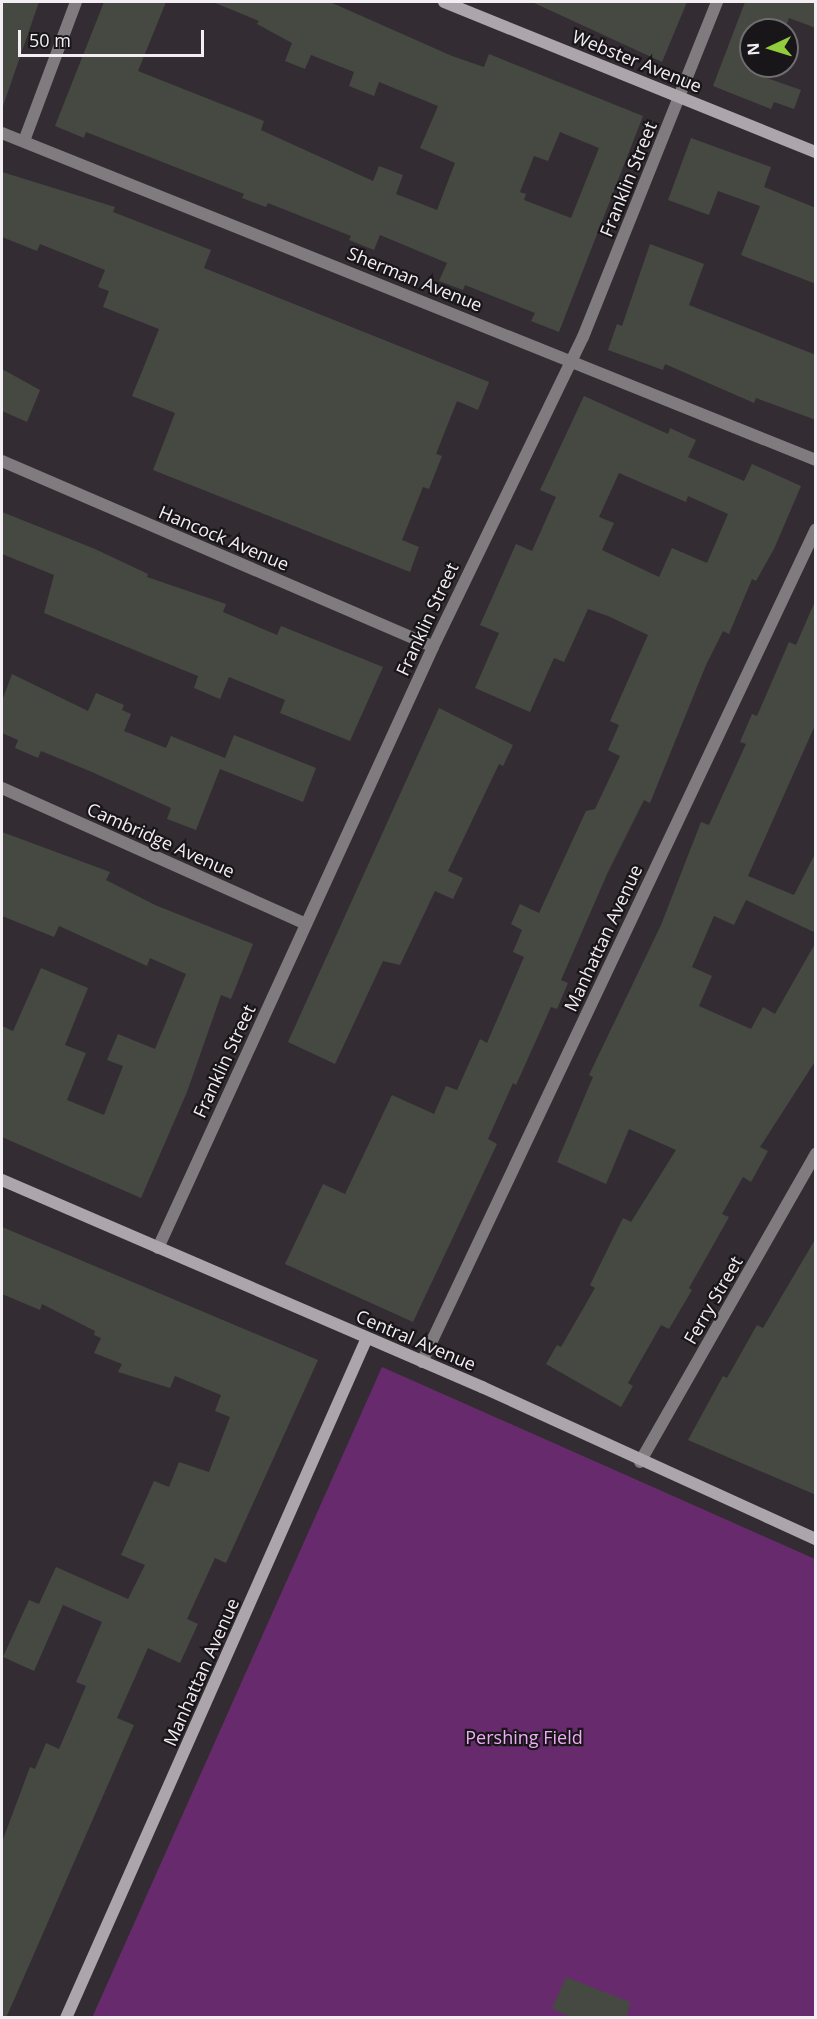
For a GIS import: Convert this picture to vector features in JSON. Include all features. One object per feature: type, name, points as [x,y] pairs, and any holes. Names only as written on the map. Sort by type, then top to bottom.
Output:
[{"type":"street","points":[[24,141],[76,2]]},
{"type":"street","name":"Webster Avenue","points":[[444,2],[816,152]]},
{"type":"street","name":"Franklin Street","points":[[158,1248],[433,647],[571,363],[717,2]]},
{"type":"street","name":"Sherman Avenue","points":[[2,132],[816,460]]},
{"type":"street","name":"Hancock Avenue","points":[[2,461],[433,647]]},
{"type":"street","name":"Manhattan Avenue","points":[[422,1362],[816,529]]},
{"type":"street","name":"Cambridge Avenue","points":[[2,788],[306,924]]},
{"type":"street","name":"Ferry Street","points":[[640,1462],[816,1155]]},
{"type":"street","name":"Central Avenue","points":[[2,1180],[366,1340],[422,1362],[640,1462],[816,1539]]},
{"type":"street","name":"Manhattan Avenue","points":[[66,2018],[366,1340]]},
{"type":"green space","name":"Pershing Field","points":[[382,1367],[815,1559],[815,2017],[92,2018]]},
{"type":"building","points":[[2,2],[39,2],[3,106],[2,106]]},
{"type":"building","points":[[104,2],[166,2],[138,71],[264,121],[261,130],[373,181],[379,166],[403,175],[396,194],[437,210],[455,163],[420,148],[438,106],[379,82],[374,96],[349,86],[354,72],[311,55],[305,69],[285,61],[292,43],[257,24],[259,21],[213,2],[330,2],[452,56],[484,67],[489,54],[643,116],[559,332],[531,321],[535,313],[465,285],[463,290],[439,281],[447,263],[380,235],[374,250],[349,240],[351,236],[268,203],[266,207],[242,198],[244,194],[86,132],[84,138],[55,126]],"holes":[[[560,132],[599,148],[571,218],[524,200],[526,194],[520,192],[534,156],[548,161]]]},
{"type":"building","points":[[532,2],[687,2],[662,62]]},
{"type":"building","points":[[745,2],[816,2],[816,28],[799,22],[799,18],[739,18],[739,78],[767,78],[801,90],[794,109],[774,102],[771,109],[713,86]]},
{"type":"building","points":[[691,138],[771,167],[764,187],[816,208],[816,284],[741,255],[760,206],[718,191],[709,215],[668,200]]},
{"type":"building","points":[[2,172],[115,207],[113,212],[211,250],[204,268],[489,382],[478,410],[457,401],[436,454],[442,456],[429,489],[423,487],[402,540],[419,547],[410,572],[153,470],[175,413],[132,396],[159,329],[103,307],[109,291],[98,287],[105,270],[40,244],[37,251],[2,237]]},
{"type":"building","points":[[650,244],[704,264],[689,305],[816,355],[816,420],[756,398],[754,403],[665,364],[663,370],[608,350],[617,324],[622,326]]},
{"type":"building","points":[[2,369],[40,390],[27,422],[2,411]]},
{"type":"building","points":[[584,396],[668,434],[670,428],[696,440],[688,457],[744,481],[752,464],[801,486],[774,549],[756,581],[752,579],[729,634],[723,631],[706,665],[650,803],[644,800],[608,872],[561,980],[568,983],[557,1009],[551,1007],[516,1085],[513,1083],[488,1139],[497,1144],[413,1322],[285,1264],[323,1184],[345,1194],[392,1095],[434,1114],[446,1086],[457,1090],[480,1039],[487,1043],[524,957],[513,952],[522,930],[511,924],[520,904],[539,913],[586,811],[595,809],[620,756],[608,750],[619,725],[610,721],[648,635],[608,616],[588,609],[564,662],[554,658],[530,712],[475,688],[499,633],[480,625],[516,544],[532,551],[556,497],[540,490]],"holes":[[[619,473],[686,502],[688,496],[728,514],[707,563],[672,548],[659,577],[602,550],[614,523],[599,517]]]},
{"type":"building","points":[[2,512],[95,549],[148,574],[147,577],[226,604],[223,612],[277,635],[281,626],[383,667],[350,741],[280,713],[285,700],[229,677],[220,699],[194,688],[198,676],[44,613],[54,575],[2,554]]},
{"type":"building","points":[[816,599],[816,723],[748,876],[794,895],[816,852],[816,933],[746,900],[734,925],[714,916],[692,967],[712,976],[699,1006],[751,1029],[763,1007],[775,1014],[816,942],[816,1060],[760,1147],[768,1151],[751,1182],[743,1177],[722,1214],[729,1217],[689,1288],[692,1290],[669,1329],[661,1325],[628,1383],[633,1386],[621,1407],[546,1364],[557,1345],[561,1347],[595,1288],[590,1285],[623,1218],[631,1222],[676,1150],[629,1129],[606,1184],[557,1162],[593,1077],[589,1075],[661,925],[701,822],[709,825],[746,744],[740,742],[752,714],[757,716],[789,642],[796,645]]},
{"type":"building","points":[[12,674],[88,711],[96,693],[124,705],[122,710],[131,714],[124,731],[166,748],[171,736],[225,758],[234,735],[316,768],[303,802],[220,769],[196,830],[167,819],[171,808],[92,772],[41,751],[38,758],[15,748],[18,740],[2,733],[2,701]]},
{"type":"building","points":[[439,708],[513,745],[503,766],[499,764],[448,871],[463,878],[453,899],[435,891],[400,965],[383,961],[335,1064],[288,1042]]},
{"type":"building","points":[[2,832],[110,872],[106,880],[155,905],[253,944],[231,999],[221,995],[187,1092],[141,1198],[2,1137],[2,1026],[13,1031],[41,968],[88,988],[65,1045],[86,1053],[67,1100],[104,1115],[123,1066],[107,1060],[118,1034],[155,1049],[186,974],[150,958],[147,966],[59,926],[54,937],[2,916]]},
{"type":"building","points":[[2,1227],[318,1360],[226,1563],[215,1558],[187,1619],[198,1624],[180,1663],[148,1648],[117,1718],[134,1725],[6,2018],[2,2018],[2,1842],[30,1767],[35,1769],[46,1743],[59,1749],[86,1686],[76,1682],[102,1622],[63,1605],[34,1671],[3,1657],[29,1600],[39,1604],[56,1567],[128,1599],[145,1565],[121,1555],[154,1481],[169,1487],[179,1462],[209,1472],[230,1417],[215,1411],[221,1395],[175,1376],[170,1388],[118,1372],[122,1364],[94,1353],[101,1338],[94,1335],[95,1331],[42,1304],[40,1310],[2,1294]]},
{"type":"building","points":[[816,1238],[816,1495],[688,1440],[723,1376],[727,1378],[757,1325],[763,1328]]},
{"type":"building","points":[[566,1977],[630,2002],[627,2018],[572,2018],[552,2008]]}]
